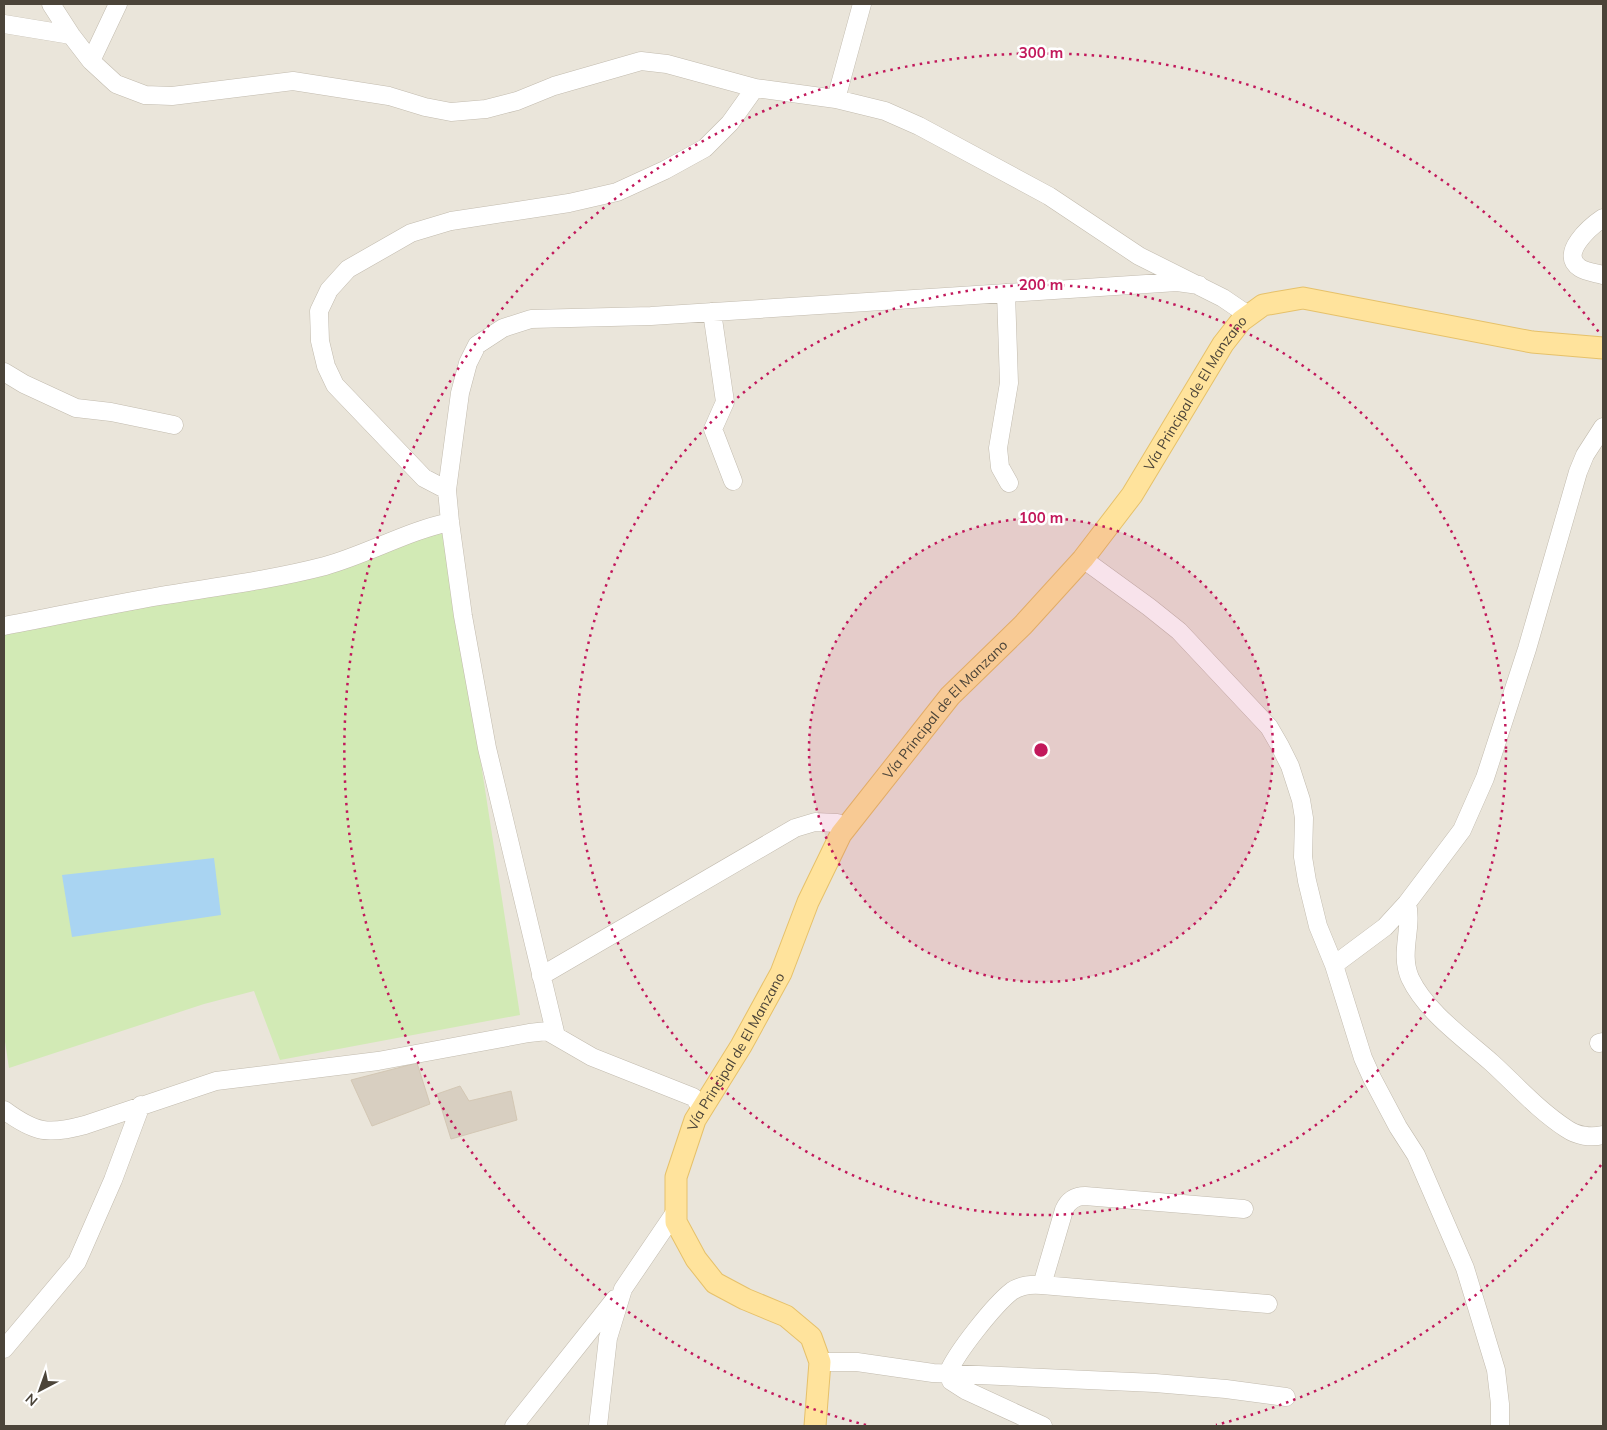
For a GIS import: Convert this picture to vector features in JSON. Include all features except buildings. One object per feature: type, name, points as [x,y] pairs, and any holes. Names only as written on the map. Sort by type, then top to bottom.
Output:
[{"type":"main road","name":"Vía Principal de El Manzano","points":[[815,1426],[817,1423],[820,1362],[811,1337],[786,1316],[745,1299],[715,1283],[692,1252],[676,1222],[676,1177],[695,1120],[741,1046],[781,973],[808,902],[841,834],[950,696],[1023,625],[1083,559],[1132,495],[1223,344],[1240,321],[1263,305],[1303,298],[1532,342],[1603,348]]},
{"type":"street","points":[[51,4],[71,36],[91,61],[116,84],[145,95],[172,96],[293,81],[389,96],[424,108],[451,112],[486,109],[516,101],[554,86],[641,61],[668,64],[755,88],[836,99],[885,111],[919,126],[1049,196],[1140,256],[1223,298],[1248,315]]},
{"type":"street","points":[[91,61],[118,4]]},
{"type":"street","points":[[836,99],[862,4]]},
{"type":"street","points":[[4,24],[71,36]]},
{"type":"street","points":[[447,490],[424,478],[335,385],[326,366],[320,341],[319,311],[329,290],[348,270],[411,233],[451,221],[570,204],[617,192],[665,170],[705,148],[730,123],[755,88]]},
{"type":"street","points":[[1603,218],[1587,230],[1573,251],[1573,256],[1580,269],[1603,275]]},
{"type":"street","points":[[556,1036],[487,748],[463,616],[450,522],[447,490],[460,393],[468,363],[476,345],[503,328],[531,319],[651,316],[1177,282],[1199,285]]},
{"type":"street","points":[[1006,293],[1009,383],[998,448],[1000,467],[1009,483]]},
{"type":"street","points":[[712,312],[724,402],[713,429],[733,481]]},
{"type":"street","points":[[4,372],[24,384],[76,408],[111,412],[174,425]]},
{"type":"street","points":[[1334,965],[1385,927],[1407,903],[1462,830],[1485,778],[1527,649],[1578,472],[1585,456],[1603,428]]},
{"type":"street","points":[[4,626],[142,599],[265,579],[326,566],[426,527],[450,522]]},
{"type":"street","points":[[1083,559],[1149,606],[1179,631],[1269,727],[1290,766],[1301,800],[1304,818],[1303,857],[1312,905],[1334,965],[1363,1058],[1394,1120],[1416,1155],[1465,1268],[1496,1370],[1500,1404],[1500,1426]]},
{"type":"street","points":[[541,976],[795,828],[815,822],[837,823],[841,834]]},
{"type":"street","points":[[1407,903],[1409,923],[1405,963],[1412,981],[1431,1007],[1455,1032],[1567,1130],[1584,1136],[1603,1134]]},
{"type":"street","points":[[4,1110],[25,1125],[44,1132],[65,1130],[85,1125],[216,1080],[378,1061],[529,1032],[547,1031],[592,1057],[693,1097],[702,1108],[695,1120]]},
{"type":"street","points":[[4,1350],[77,1262],[113,1180],[141,1105]]},
{"type":"street","points":[[1042,1285],[1064,1210],[1067,1204],[1076,1197],[1085,1196],[1244,1209]]},
{"type":"street","points":[[514,1426],[623,1289],[676,1211]]},
{"type":"street","points":[[1043,1426],[964,1390],[951,1381],[948,1373],[960,1351],[1012,1291],[1025,1286],[1042,1285],[1268,1304]]},
{"type":"street","points":[[598,1426],[608,1338],[623,1289]]},
{"type":"street","points":[[820,1362],[857,1362],[948,1373],[1155,1383],[1226,1389],[1286,1397]]},
{"type":"shaded area","points":[[4,4],[1603,4],[1603,1426],[4,1426]]},
{"type":"green space","points":[[454,526],[460,628],[520,1015],[280,1060],[254,991],[204,1004],[9,1068],[4,1035],[4,624],[158,602]]},
{"type":"water","points":[[214,858],[221,915],[72,937],[62,875]]}]
